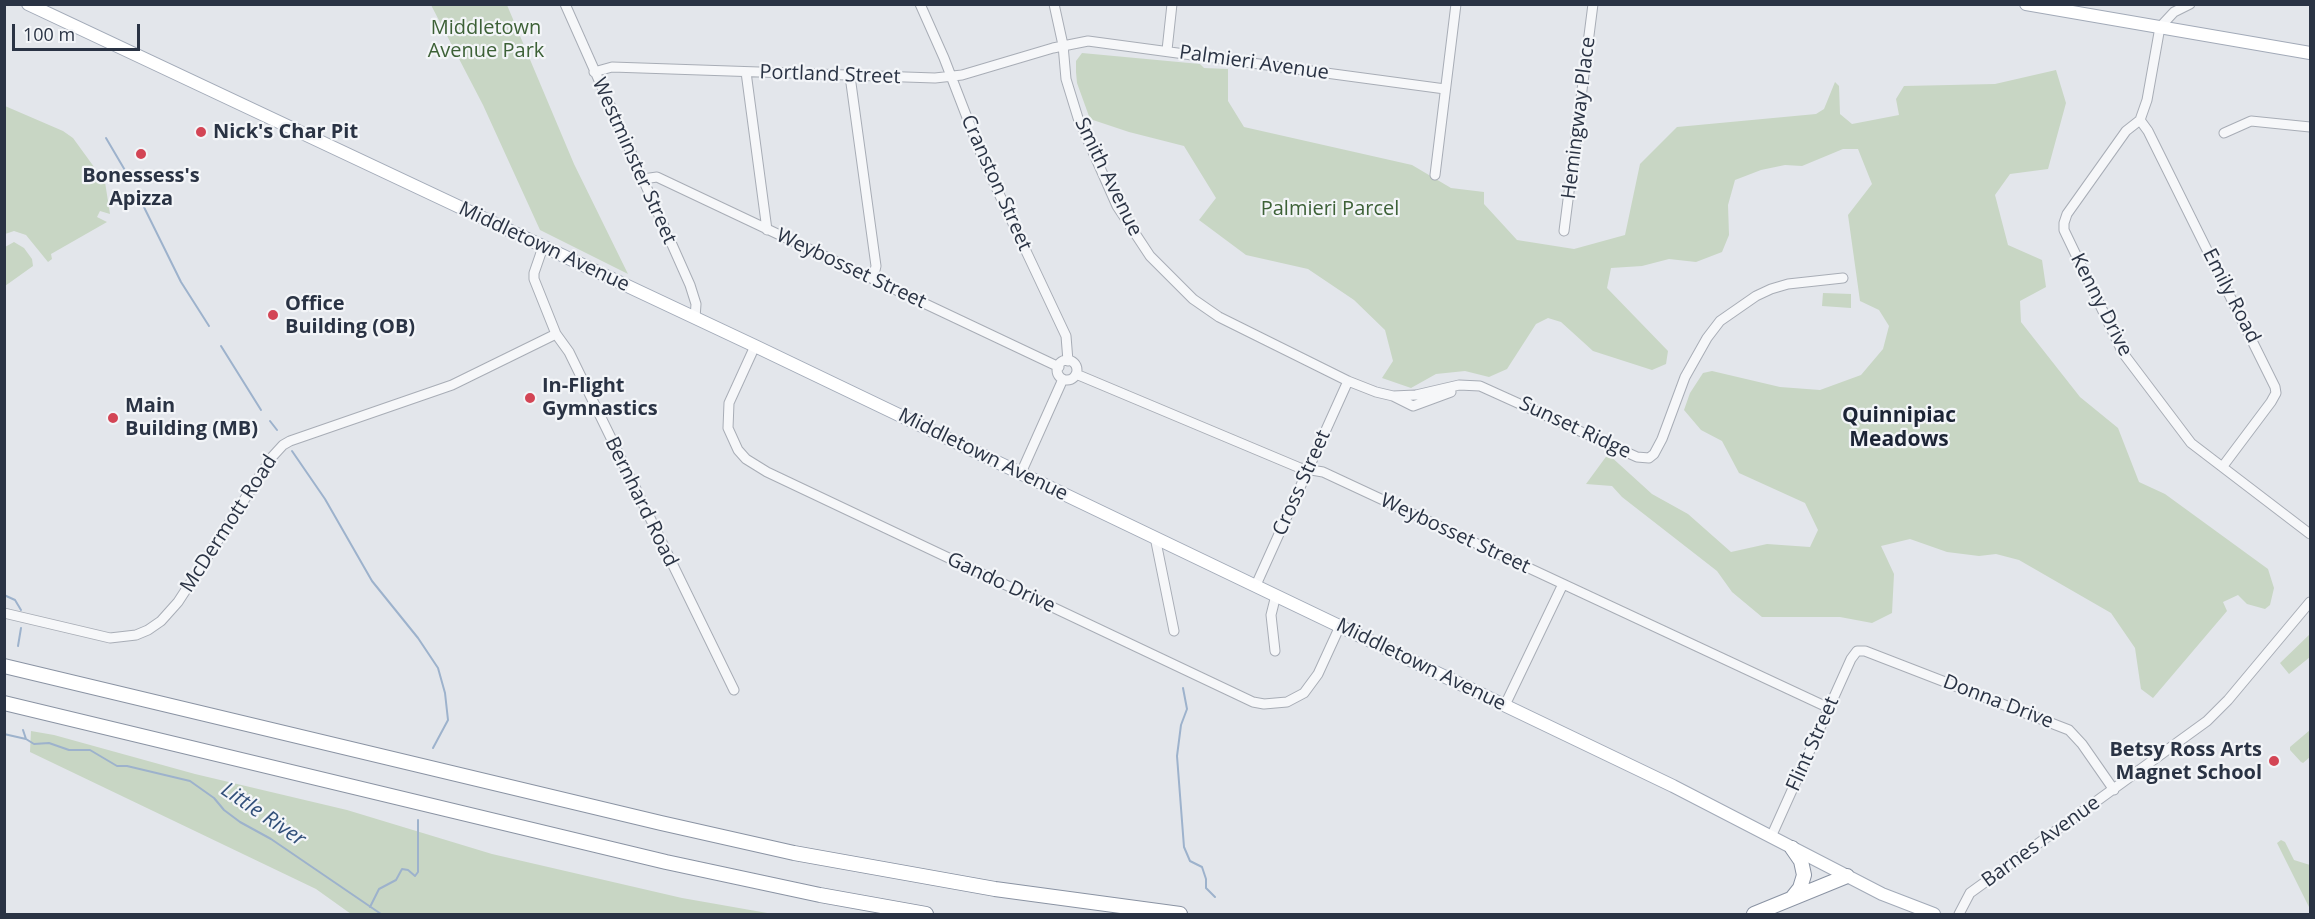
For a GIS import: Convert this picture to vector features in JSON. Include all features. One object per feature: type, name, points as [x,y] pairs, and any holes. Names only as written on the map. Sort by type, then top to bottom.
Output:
[{"type":"highway","points":[[4,666],[649,821],[794,853],[984,887],[1180,915]]},
{"type":"highway","points":[[4,703],[666,862],[809,893],[926,915]]},
{"type":"highway","points":[[1790,899],[1800,888],[1804,875],[1801,861],[1792,848]]},
{"type":"highway","points":[[1754,915],[1847,876]]},
{"type":"main road","name":"Middletown Avenue","points":[[28,4],[1256,585],[1707,803],[1896,900],[1934,915]]},
{"type":"main road","points":[[2026,4],[2310,52]]},
{"type":"street","name":"Westminster Street","points":[[565,4],[690,285],[696,304],[695,318]]},
{"type":"street","name":"Cranston Street","points":[[920,4],[952,77],[985,164],[1066,336],[1068,361]]},
{"type":"street","name":"Smith Avenue","points":[[1054,4],[1063,45],[1068,88],[1084,133],[1117,207],[1150,256],[1193,299],[1219,317],[1348,381]]},
{"type":"street","points":[[1167,50],[1172,4]]},
{"type":"street","points":[[1435,175],[1456,4]]},
{"type":"street","name":"Hemingway Place","points":[[1564,231],[1593,4]]},
{"type":"street","points":[[2160,27],[2174,12],[2190,4]]},
{"type":"street","name":"Kenny Drive","points":[[2160,27],[2147,100],[2140,120],[2126,131],[2067,214],[2064,230],[2123,353],[2191,443],[2310,534]]},
{"type":"street","name":"Palmieri Avenue","points":[[1063,45],[1088,41],[1167,50],[1445,90]]},
{"type":"street","name":"Portland Street","points":[[594,72],[612,67],[850,76],[952,77],[1063,45]]},
{"type":"street","points":[[747,72],[767,230]]},
{"type":"street","points":[[850,76],[876,266],[873,279]]},
{"type":"street","name":"Emily Road","points":[[2140,120],[2154,142],[2275,387],[2276,393],[2271,402],[2223,466]]},
{"type":"street","points":[[2224,133],[2251,121],[2310,127]]},
{"type":"street","name":"Weybosset Street","points":[[643,178],[657,177],[1059,367]]},
{"type":"street","name":"Bernhard Road","points":[[543,247],[534,279],[556,334],[568,352],[734,690]]},
{"type":"street","name":"Sunset Ridge","points":[[1348,381],[1393,396],[1407,405],[1416,406],[1443,394],[1458,391],[1467,385],[1491,389],[1636,457],[1648,458],[1654,454],[1661,443],[1685,376],[1707,338],[1720,321],[1771,289],[1788,284],[1843,278]]},
{"type":"street","name":"McDermott Road","points":[[4,613],[110,638],[136,635],[148,630],[161,621],[178,602],[282,445],[452,385],[556,334]]},
{"type":"street","name":"Gando Drive","points":[[755,346],[729,403],[728,428],[732,440],[746,459],[788,482],[1253,702],[1264,704],[1287,702],[1304,693],[1318,674],[1340,626]]},
{"type":"street","points":[[1064,361],[1068,361],[1076,366],[1076,374],[1069,380],[1059,375],[1059,367],[1064,361]]},
{"type":"street","name":"Weybosset Street","points":[[1076,374],[1308,471],[1323,472],[1829,708]]},
{"type":"street","points":[[1021,474],[1063,379]]},
{"type":"street","name":"Cross Street","points":[[1256,585],[1348,381]]},
{"type":"street","points":[[1155,537],[1174,631]]},
{"type":"street","points":[[1505,705],[1563,584]]},
{"type":"street","points":[[1275,651],[1271,615],[1276,595]]},
{"type":"street","name":"Barnes Avenue","points":[[1959,915],[1970,893],[2207,721],[2228,700],[2310,602]]},
{"type":"street","name":"Flint Street","points":[[1771,837],[1851,659],[1857,651]]},
{"type":"street","name":"Donna Drive","points":[[1857,651],[1865,651],[2069,730],[2082,744],[2114,790]]},
{"type":"green space","name":"Middletown Avenue Park","points":[[431,5],[507,5],[574,164],[628,274],[540,230],[483,105]]},
{"type":"green space","name":"Palmieri Parcel","points":[[1082,53],[1200,64],[1204,68],[1228,69],[1228,101],[1244,127],[1412,165],[1451,188],[1484,192],[1484,204],[1517,240],[1574,249],[1625,235],[1640,164],[1677,127],[1816,114],[1824,109],[1835,82],[1839,86],[1840,114],[1852,124],[1899,115],[1896,99],[1904,86],[1995,84],[2056,70],[2066,103],[2048,169],[2010,174],[1995,195],[2008,245],[2042,260],[2046,287],[2020,301],[2021,322],[2080,397],[2118,428],[2139,482],[2165,494],[2268,569],[2274,588],[2270,605],[2265,609],[2247,604],[2238,595],[2223,602],[2227,611],[2153,698],[2141,689],[2135,648],[2111,613],[2019,560],[1996,554],[1979,556],[1947,552],[1910,539],[1881,546],[1894,574],[1892,613],[1872,623],[1840,617],[1762,617],[1732,592],[1717,571],[1622,497],[1612,486],[1586,484],[1608,454],[1652,494],[1688,514],[1731,552],[1767,544],[1810,547],[1818,530],[1805,503],[1739,473],[1722,441],[1701,430],[1684,410],[1690,393],[1703,373],[1712,371],[1780,387],[1820,390],[1861,375],[1883,349],[1889,326],[1879,310],[1860,301],[1848,215],[1872,184],[1858,149],[1843,149],[1802,166],[1785,165],[1761,170],[1735,180],[1728,205],[1729,235],[1722,252],[1696,262],[1669,259],[1642,266],[1611,268],[1607,288],[1668,351],[1666,364],[1652,370],[1593,351],[1561,322],[1548,318],[1536,324],[1507,369],[1489,377],[1465,371],[1436,374],[1411,388],[1382,378],[1393,361],[1385,330],[1354,300],[1308,269],[1246,255],[1199,220],[1216,198],[1184,146],[1090,119],[1077,83],[1076,61]]},
{"type":"green space","points":[[5,106],[63,131],[73,138],[105,182],[110,214],[100,211],[97,217],[107,222],[51,254],[52,259],[48,262],[26,235],[14,231],[5,234]]},
{"type":"green space","points":[[14,242],[24,248],[32,259],[33,266],[5,286],[5,247]]},
{"type":"green space","points":[[1823,293],[1851,294],[1851,308],[1822,306]]},
{"type":"green space","points":[[2310,634],[2310,657],[2289,674],[2280,663]]},
{"type":"green space","points":[[2310,730],[2310,757],[2303,763],[2290,750],[2290,747]]},
{"type":"green space","points":[[31,731],[54,735],[195,774],[347,810],[492,854],[682,898],[773,914],[351,914],[316,889],[30,752]]},
{"type":"green space","points":[[2281,840],[2285,842],[2294,860],[2310,865],[2310,909],[2277,843]]},
{"type":"waterway","points":[[106,138],[126,172]]},
{"type":"waterway","points":[[136,191],[181,282],[209,326]]},
{"type":"waterway","points":[[221,346],[261,410]]},
{"type":"waterway","points":[[270,421],[277,430]]},
{"type":"waterway","points":[[292,451],[325,499],[372,581],[418,638],[438,668],[445,693],[448,720],[433,748]]},
{"type":"waterway","name":"Little River","points":[[4,595],[15,600],[21,610]]},
{"type":"waterway","name":"Little River","points":[[18,646],[21,628]]},
{"type":"waterway","points":[[1183,688],[1187,709],[1181,725],[1177,756],[1184,847],[1190,861],[1202,867],[1206,888],[1215,897]]},
{"type":"waterway","name":"Little River","points":[[23,730],[26,739],[34,744],[49,743],[69,750],[90,750],[117,766],[127,766],[190,781],[214,798],[224,810],[240,822],[271,839],[381,914]]},
{"type":"waterway","points":[[4,734],[26,739]]},
{"type":"waterway","points":[[370,907],[379,889],[396,880],[402,869],[408,870],[415,876],[418,872],[418,820]]},
{"type":"place","name":"Nick's Char Pit","points":[[201,132]]},
{"type":"place","name":"Bonessess's Apizza","points":[[141,154]]},
{"type":"place","name":"Office Building (OB)","points":[[273,315]]},
{"type":"place","name":"In-Flight Gymnastics","points":[[530,398]]},
{"type":"place","name":"Main Building (MB)","points":[[113,418]]},
{"type":"place","name":"Betsy Ross Arts Magnet School","points":[[2274,761]]},
{"type":"district","name":"Quinnipiac Meadows","points":[[1899,428]]}]
